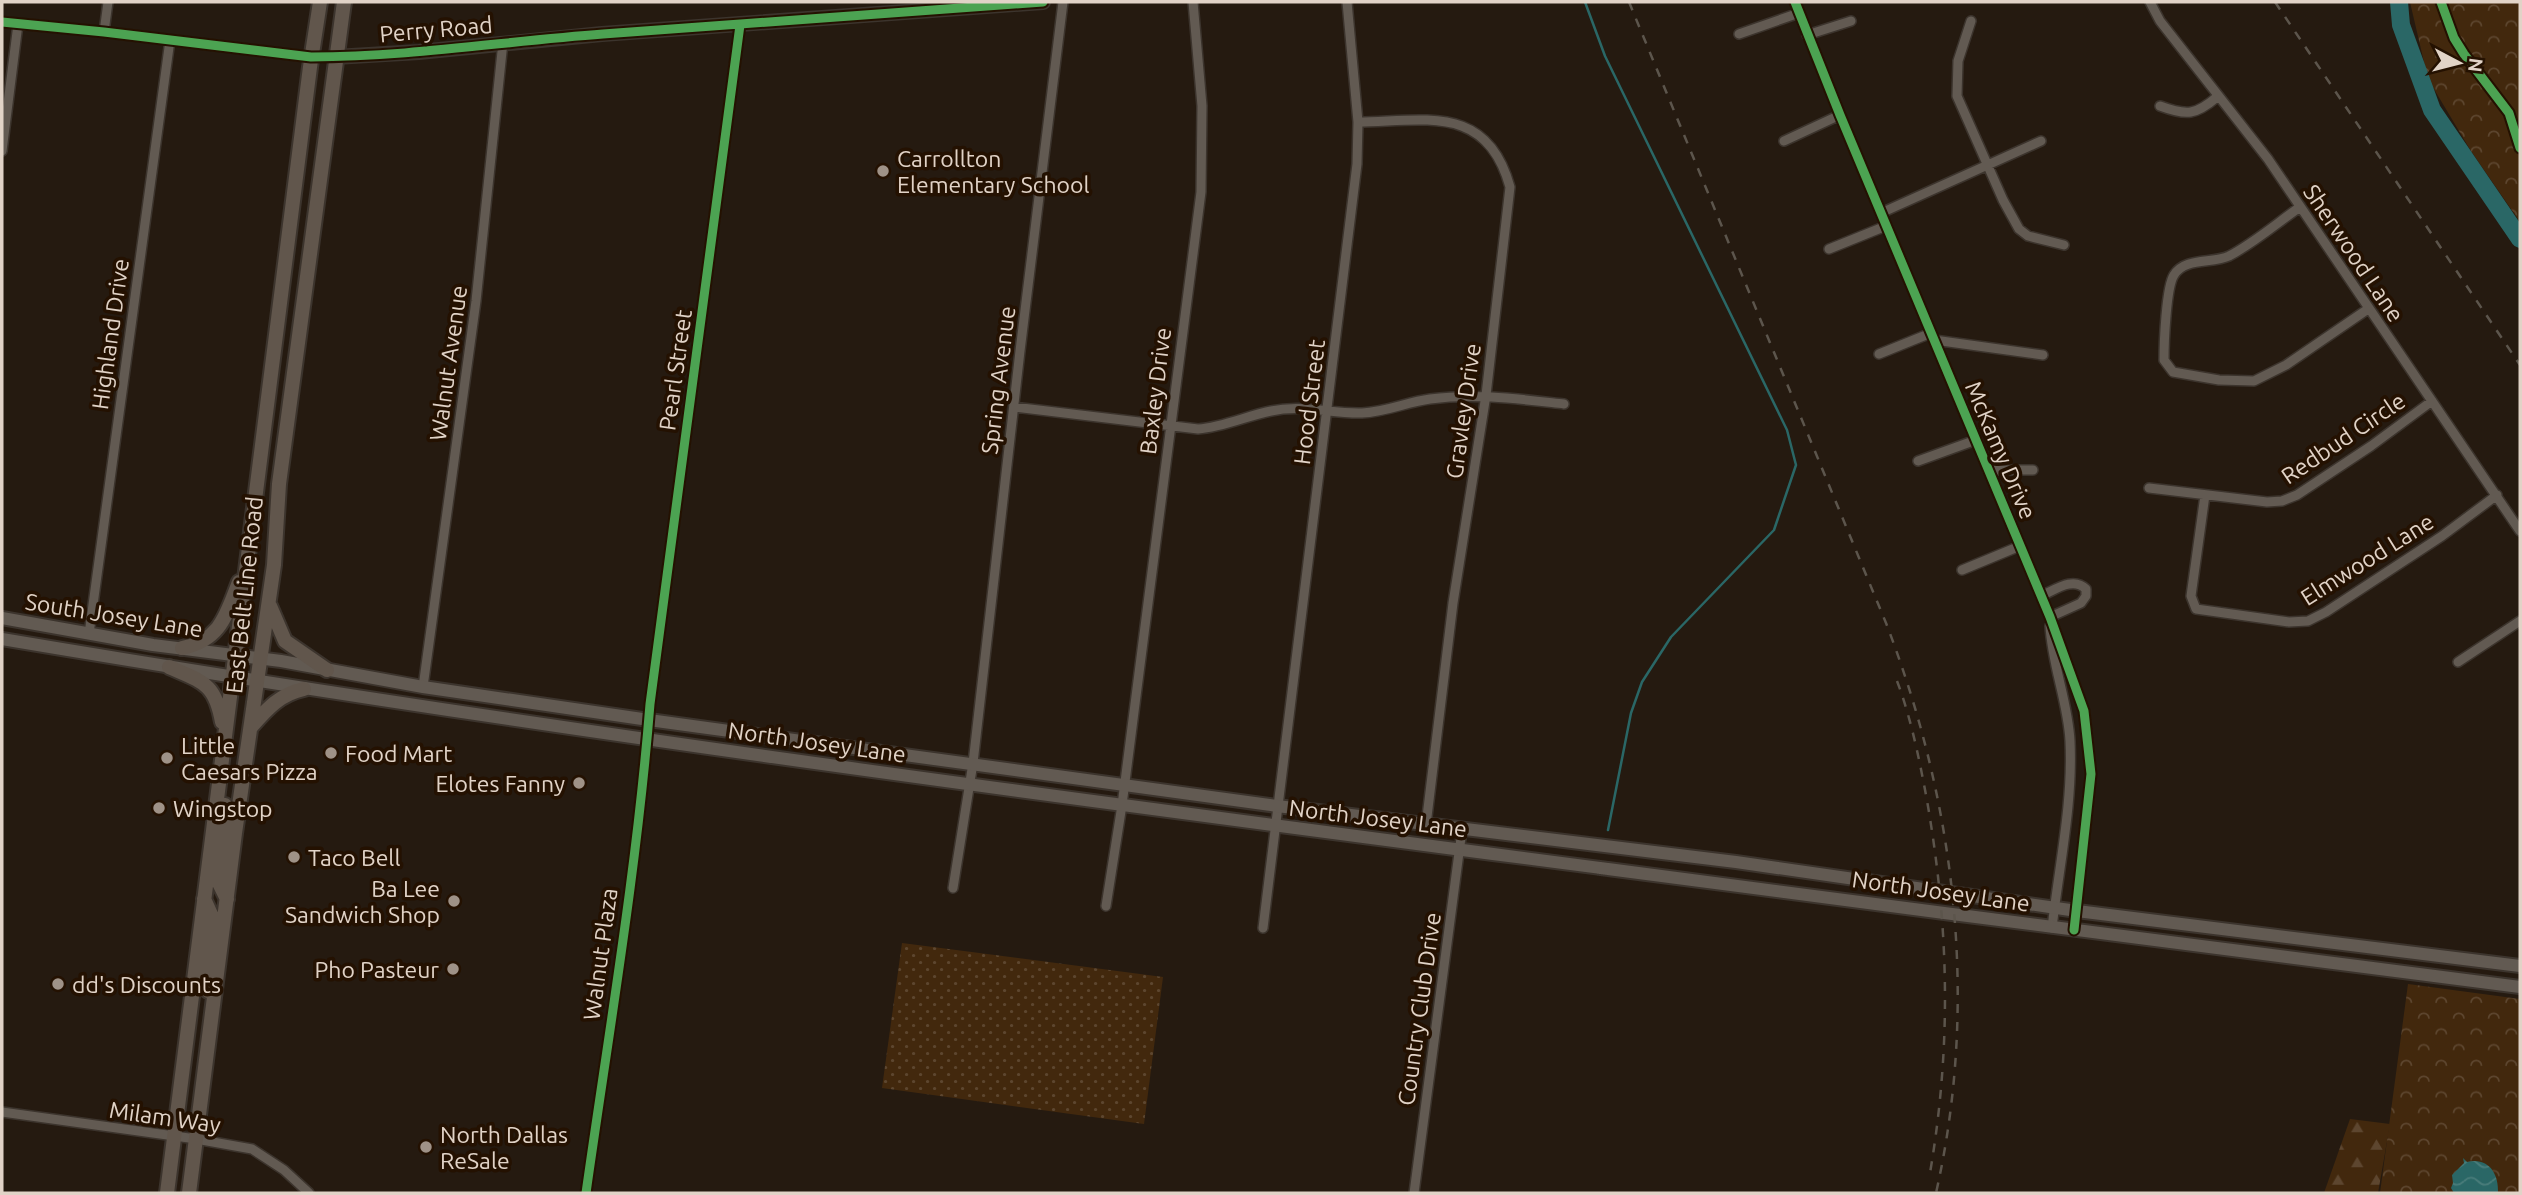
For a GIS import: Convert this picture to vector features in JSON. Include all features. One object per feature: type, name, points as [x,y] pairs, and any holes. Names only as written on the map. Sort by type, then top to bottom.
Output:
[{"type":"main road","name":"East Belt Line Road","points":[[167,1193],[320,2]]},
{"type":"main road","name":"East Belt Line Road","points":[[189,1193],[274,565],[279,484],[344,2]]},
{"type":"main road","name":"Perry Road","points":[[335,57],[1043,2]]},
{"type":"main road","points":[[182,648],[214,634],[223,624],[246,565]]},
{"type":"main road","points":[[269,601],[272,615],[285,641],[327,670]]},
{"type":"main road","name":"South Josey Lane","points":[[2,618],[89,634],[261,658]]},
{"type":"main road","name":"South Josey Lane","points":[[2,639],[233,678]]},
{"type":"main road","name":"North Josey Lane","points":[[261,658],[424,687],[649,720],[1277,806],[1736,862],[2077,911],[2520,966]]},
{"type":"main road","points":[[170,667],[197,679],[215,695],[225,736]]},
{"type":"main road","name":"North Josey Lane","points":[[233,678],[647,740],[1274,826],[2520,987]]},
{"type":"main road","points":[[251,726],[285,695],[304,689]]},
{"type":"main road","points":[[220,776],[225,806],[218,881],[227,899]]},
{"type":"main road","points":[[204,897],[214,921],[206,984],[213,1007]]},
{"type":"street","points":[[104,32],[108,2]]},
{"type":"street","name":"Spring Avenue","points":[[954,888],[973,763],[1063,2]]},
{"type":"street","name":"Baxley Drive","points":[[1105,906],[1122,805],[1200,192],[1203,155],[1202,106],[1193,2]]},
{"type":"street","name":"Hood Street","points":[[1263,928],[1357,164],[1358,122],[1348,2]]},
{"type":"street","name":"McKamy Drive","points":[[1795,2],[2050,617],[2080,700],[2091,774],[2074,930]]},
{"type":"street","name":"Sherwood Lane","points":[[2150,2],[2160,21],[2217,97],[2268,159],[2520,531]]},
{"type":"street","points":[[1739,34],[1799,13]]},
{"type":"street","points":[[1971,21],[1958,61],[1958,96],[2003,200],[2019,229],[2028,236],[2064,245]]},
{"type":"street","points":[[2,22],[311,57],[335,57]]},
{"type":"street","points":[[1807,35],[1851,22]]},
{"type":"street","points":[[2,151],[18,24]]},
{"type":"street","name":"Pearl Street","points":[[649,720],[740,25]]},
{"type":"street","name":"Highland Drive","points":[[89,634],[170,40]]},
{"type":"street","name":"Walnut Avenue","points":[[424,687],[477,301],[503,42]]},
{"type":"street","points":[[2160,106],[2179,113],[2201,111],[2217,97]]},
{"type":"street","points":[[1784,141],[1840,115]]},
{"type":"street","name":"Gravley Drive","points":[[1358,122],[1451,121],[1469,128],[1483,138],[1505,167],[1510,187],[1486,395],[1453,603],[1426,825]]},
{"type":"street","points":[[1881,213],[2041,141]]},
{"type":"street","points":[[2301,207],[2229,256],[2215,261],[2192,263],[2173,276],[2166,317],[2164,360],[2174,372],[2220,380],[2254,381],[2286,365],[2368,309]]},
{"type":"street","points":[[1829,249],[1886,226]]},
{"type":"street","points":[[1879,354],[1932,336],[2043,355]]},
{"type":"street","points":[[1014,407],[1198,429],[1270,411],[1294,408],[1360,414],[1426,399],[1486,395],[1564,404]]},
{"type":"street","name":"Redbud Circle","points":[[2149,488],[2267,502],[2281,501],[2297,495],[2371,446],[2432,401]]},
{"type":"street","points":[[1918,461],[1976,440]]},
{"type":"street","points":[[1988,470],[2033,470]]},
{"type":"street","name":"Elmwood Lane","points":[[2205,495],[2191,596],[2196,609],[2289,622],[2308,621],[2326,612],[2442,536],[2497,495]]},
{"type":"street","points":[[1962,570],[2020,546]]},
{"type":"street","points":[[2041,596],[2073,582],[2081,583],[2086,589],[2086,596],[2081,603],[2050,617]]},
{"type":"street","name":"McKamy Drive","points":[[2050,617],[2052,650],[2070,737],[2071,768],[2052,928]]},
{"type":"street","points":[[2458,662],[2520,621]]},
{"type":"street","name":"Walnut Plaza","points":[[586,1193],[649,720]]},
{"type":"street","name":"Country Club Drive","points":[[1414,1193],[1462,830]]},
{"type":"street","name":"Milam Way","points":[[2,1112],[253,1149],[284,1170],[309,1193]]},
{"type":"green space","points":[[2410,2],[2520,2],[2520,222],[2471,151],[2428,79]]},
{"type":"green space","points":[[902,943],[1163,977],[1144,1124],[882,1088]]},
{"type":"green space","points":[[2408,984],[2520,999],[2520,1193],[2380,1193]]},
{"type":"green space","points":[[2350,1119],[2390,1124],[2378,1193],[2324,1193]]},
{"type":"water","points":[[2463,1158],[2467,1162],[2481,1162],[2491,1168],[2497,1179],[2498,1193],[2454,1193],[2451,1188],[2452,1175],[2464,1163]]},
{"type":"waterway","points":[[1585,2],[1605,56],[1787,430],[1796,465],[1774,530],[1671,637],[1642,682],[1631,713],[1608,830]]},
{"type":"waterway","points":[[2399,2],[2401,25],[2432,110],[2520,239]]},
{"type":"railway","points":[[1629,2],[1886,623],[1910,692],[1929,762],[1944,833],[1958,977],[1956,1049],[1949,1121],[1936,1193]]},
{"type":"railway","points":[[2275,2],[2520,365]]},
{"type":"railway","points":[[1897,681],[1926,795],[1934,843],[1943,937],[1945,984],[1942,1078],[1930,1173]]},
{"type":"cycle path","points":[[2,22],[311,57],[421,52],[603,34],[1043,2]]},
{"type":"cycle path","points":[[1795,2],[2050,617],[2084,711],[2091,774],[2074,930]]},
{"type":"cycle path","points":[[2441,2],[2454,38],[2509,113],[2520,148]]},
{"type":"cycle path","points":[[586,1193],[630,888],[650,704],[740,25]]},
{"type":"place","name":"Carrollton Elementary School","points":[[883,171]]},
{"type":"place","name":"Food Mart","points":[[331,753]]},
{"type":"place","name":"Little Caesars Pizza","points":[[167,758]]},
{"type":"place","name":"Elotes Fanny","points":[[579,783]]},
{"type":"place","name":"Wingstop","points":[[159,808]]},
{"type":"place","name":"Taco Bell","points":[[294,857]]},
{"type":"place","name":"Ba Lee Sandwich Shop","points":[[454,901]]},
{"type":"place","name":"Pho Pasteur","points":[[453,969]]},
{"type":"place","name":"dd's Discounts","points":[[58,984]]},
{"type":"place","name":"North Dallas ReSale","points":[[426,1147]]}]
